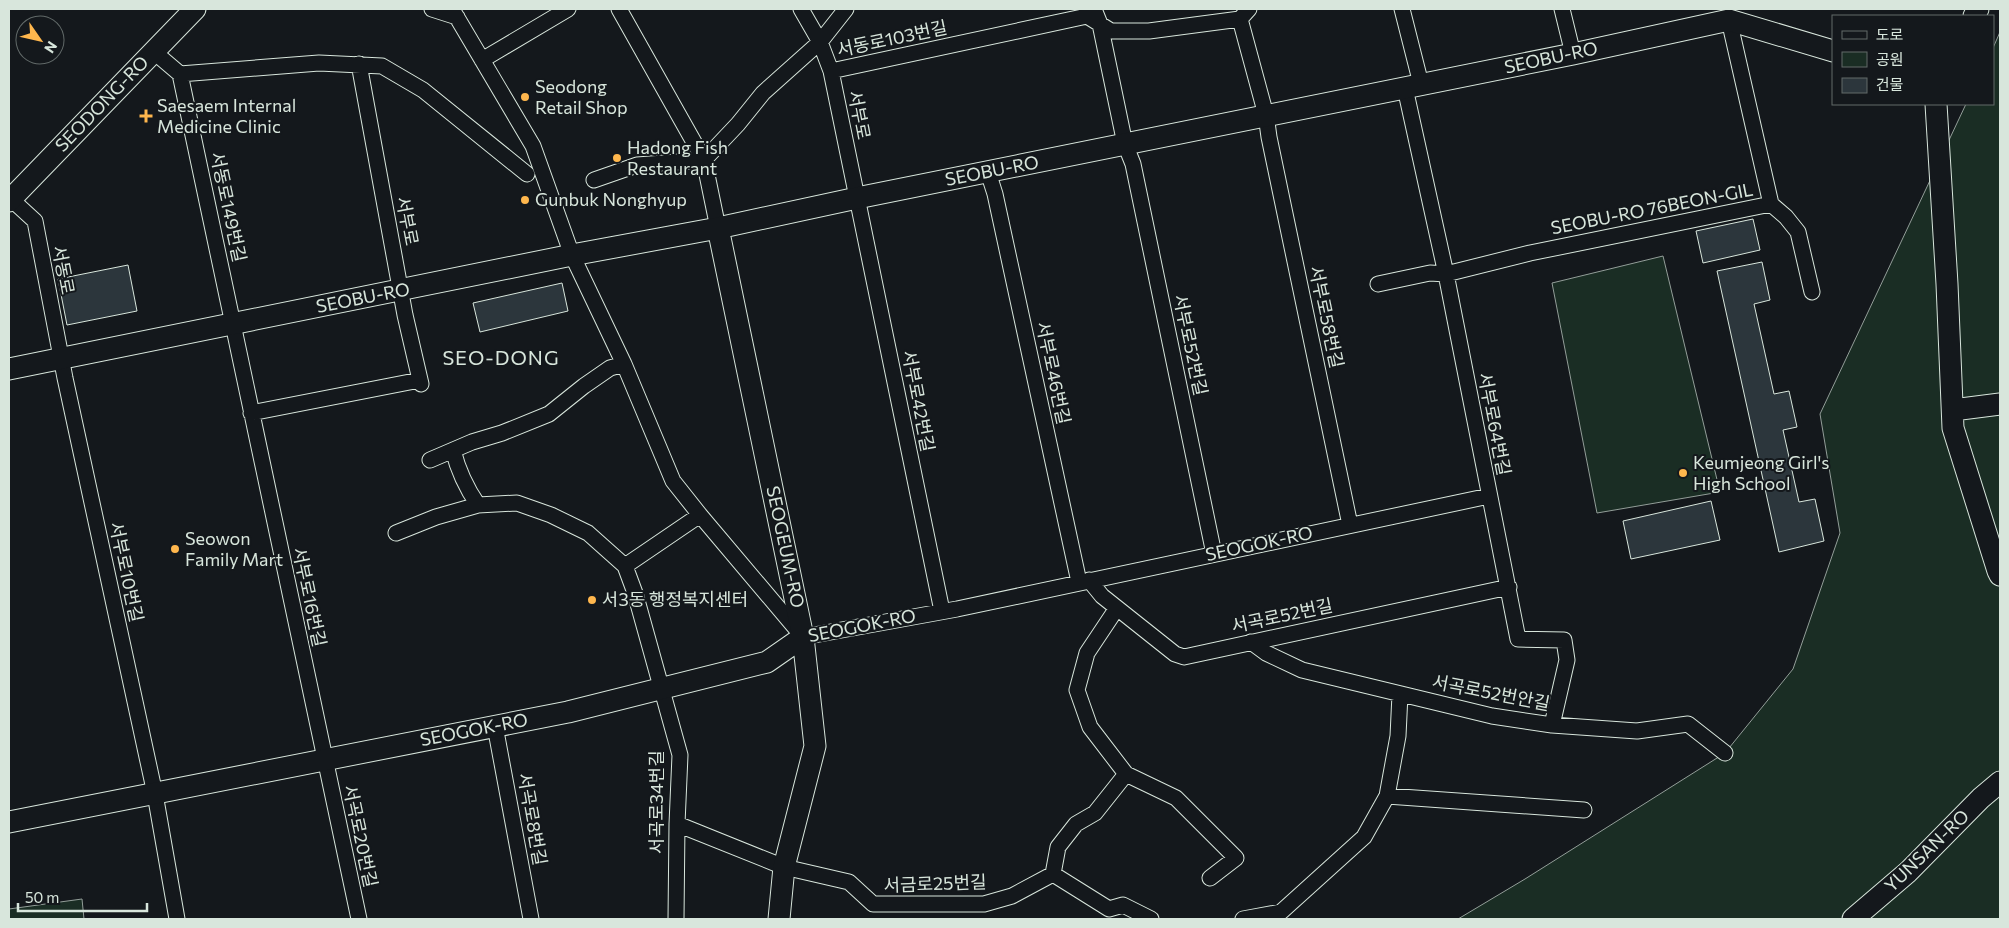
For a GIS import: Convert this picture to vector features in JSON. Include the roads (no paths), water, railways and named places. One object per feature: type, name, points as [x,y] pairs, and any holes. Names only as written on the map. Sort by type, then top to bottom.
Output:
[{"type":"street","name":"SEODONG-RO","points":[[10,200],[153,51],[190,9]]},
{"type":"street","points":[[432,9],[455,13],[533,146],[572,255],[624,364],[673,481],[700,516],[803,637]]},
{"type":"street","points":[[482,60],[568,9]]},
{"type":"street","points":[[619,9],[704,160],[718,228]]},
{"type":"street","name":"서부로","points":[[801,9],[820,42],[832,71],[857,198]]},
{"type":"street","points":[[594,180],[637,165],[704,160],[738,124],[763,93],[820,42],[846,9]]},
{"type":"street","points":[[1094,9],[1100,24],[1124,144]]},
{"type":"street","points":[[1402,9],[1413,86]]},
{"type":"street","points":[[1562,9],[1573,54]]},
{"type":"street","points":[[1245,14],[1266,116]]},
{"type":"street","name":"서동로103번길","points":[[832,71],[1087,16],[1111,31],[1149,31],[1245,14]]},
{"type":"street","name":"SEOBU-RO","points":[[9,369],[572,255],[718,228],[857,198],[1573,54],[1728,14],[1832,51]]},
{"type":"street","name":"SEOBU-RO 76BEON-GIL","points":[[1378,284],[1430,273],[1446,274],[1530,253],[1771,204],[1728,14]]},
{"type":"street","points":[[153,51],[180,74],[319,63],[382,66],[423,90],[527,174]]},
{"type":"street","name":"서부로","points":[[251,413],[420,382],[359,64]]},
{"type":"street","name":"서동로149번길","points":[[180,74],[233,324]]},
{"type":"street","name":"서부로64번길","points":[[1413,86],[1488,496],[1518,639],[1564,640],[1567,660],[1552,725]]},
{"type":"street","points":[[1936,105],[1947,284],[1953,428],[1999,567]]},
{"type":"street","name":"서부로58번길","points":[[1266,116],[1350,525]]},
{"type":"street","name":"서부로52번길","points":[[1124,144],[1133,164],[1214,554]]},
{"type":"street","name":"서부로46번길","points":[[988,172],[995,194],[1084,581]]},
{"type":"street","name":"서부로42번길","points":[[857,198],[942,611]]},
{"type":"street","name":"서동로","points":[[10,200],[35,221],[61,358]]},
{"type":"street","points":[[1771,204],[1786,217],[1798,232],[1812,292]]},
{"type":"street","name":"SEOGEUM-RO","points":[[718,228],[803,637],[815,746],[784,866],[779,919]]},
{"type":"street","name":"서부로16번길","points":[[233,324],[324,760]]},
{"type":"street","name":"서부로10번길","points":[[61,358],[155,794]]},
{"type":"street","points":[[430,460],[472,442],[502,434],[549,414],[610,368],[624,364]]},
{"type":"street","points":[[1952,410],[2000,404]]},
{"type":"street","points":[[453,450],[456,461],[478,505]]},
{"type":"street","name":"SEOGOK-RO","points":[[9,822],[568,712],[767,662],[803,637],[942,611],[1488,496]]},
{"type":"street","points":[[396,533],[436,517],[478,505],[517,503],[551,515],[588,533],[625,566],[700,516]]},
{"type":"street","name":"서곡로34번길","points":[[625,566],[635,593],[680,755],[676,919]]},
{"type":"street","name":"서곡로52번길","points":[[1084,581],[1175,654],[1184,657],[1508,586]]},
{"type":"street","points":[[1117,608],[1087,653],[1077,690],[1090,727],[1126,774],[1176,798],[1236,858],[1210,878]]},
{"type":"street","name":"서곡로52번안길","points":[[1252,642],[1266,653],[1302,670],[1492,716],[1552,725],[1637,731],[1688,724],[1725,753]]},
{"type":"street","points":[[1244,919],[1281,912],[1364,837],[1388,796],[1398,736],[1400,694]]},
{"type":"street","name":"서곡로8번길","points":[[495,726],[531,919]]},
{"type":"street","name":"서곡로20번길","points":[[324,760],[359,919]]},
{"type":"street","points":[[1126,774],[1095,813],[1076,824],[1058,847],[1053,874],[1109,909],[1123,906],[1151,919]]},
{"type":"street","name":"YUNSAN-RO","points":[[1853,919],[1908,872],[1981,798],[2000,782]]},
{"type":"street","points":[[155,794],[177,919]]},
{"type":"street","points":[[1388,796],[1584,810]]},
{"type":"street","points":[[677,824],[784,866]]},
{"type":"street","name":"서금로25번길","points":[[784,866],[849,882],[873,904],[984,904],[1012,896],[1053,874]]},
{"type":"place","name":"Seodong Retail Shop","points":[[525,97]]},
{"type":"place","name":"Saesaem Internal Medicine Clinic","points":[[146,116]]},
{"type":"place","name":"Hadong Fish Restaurant","points":[[617,158]]},
{"type":"place","name":"Gunbuk Nonghyup","points":[[525,200]]},
{"type":"place","name":"Keumjeong Girl's High School","points":[[1683,473]]},
{"type":"place","name":"Seowon Family Mart","points":[[175,549]]},
{"type":"place","name":"서3동 행정복지센터","points":[[592,600]]},
{"type":"district","name":"SEO-DONG","points":[[501,358]]}]
